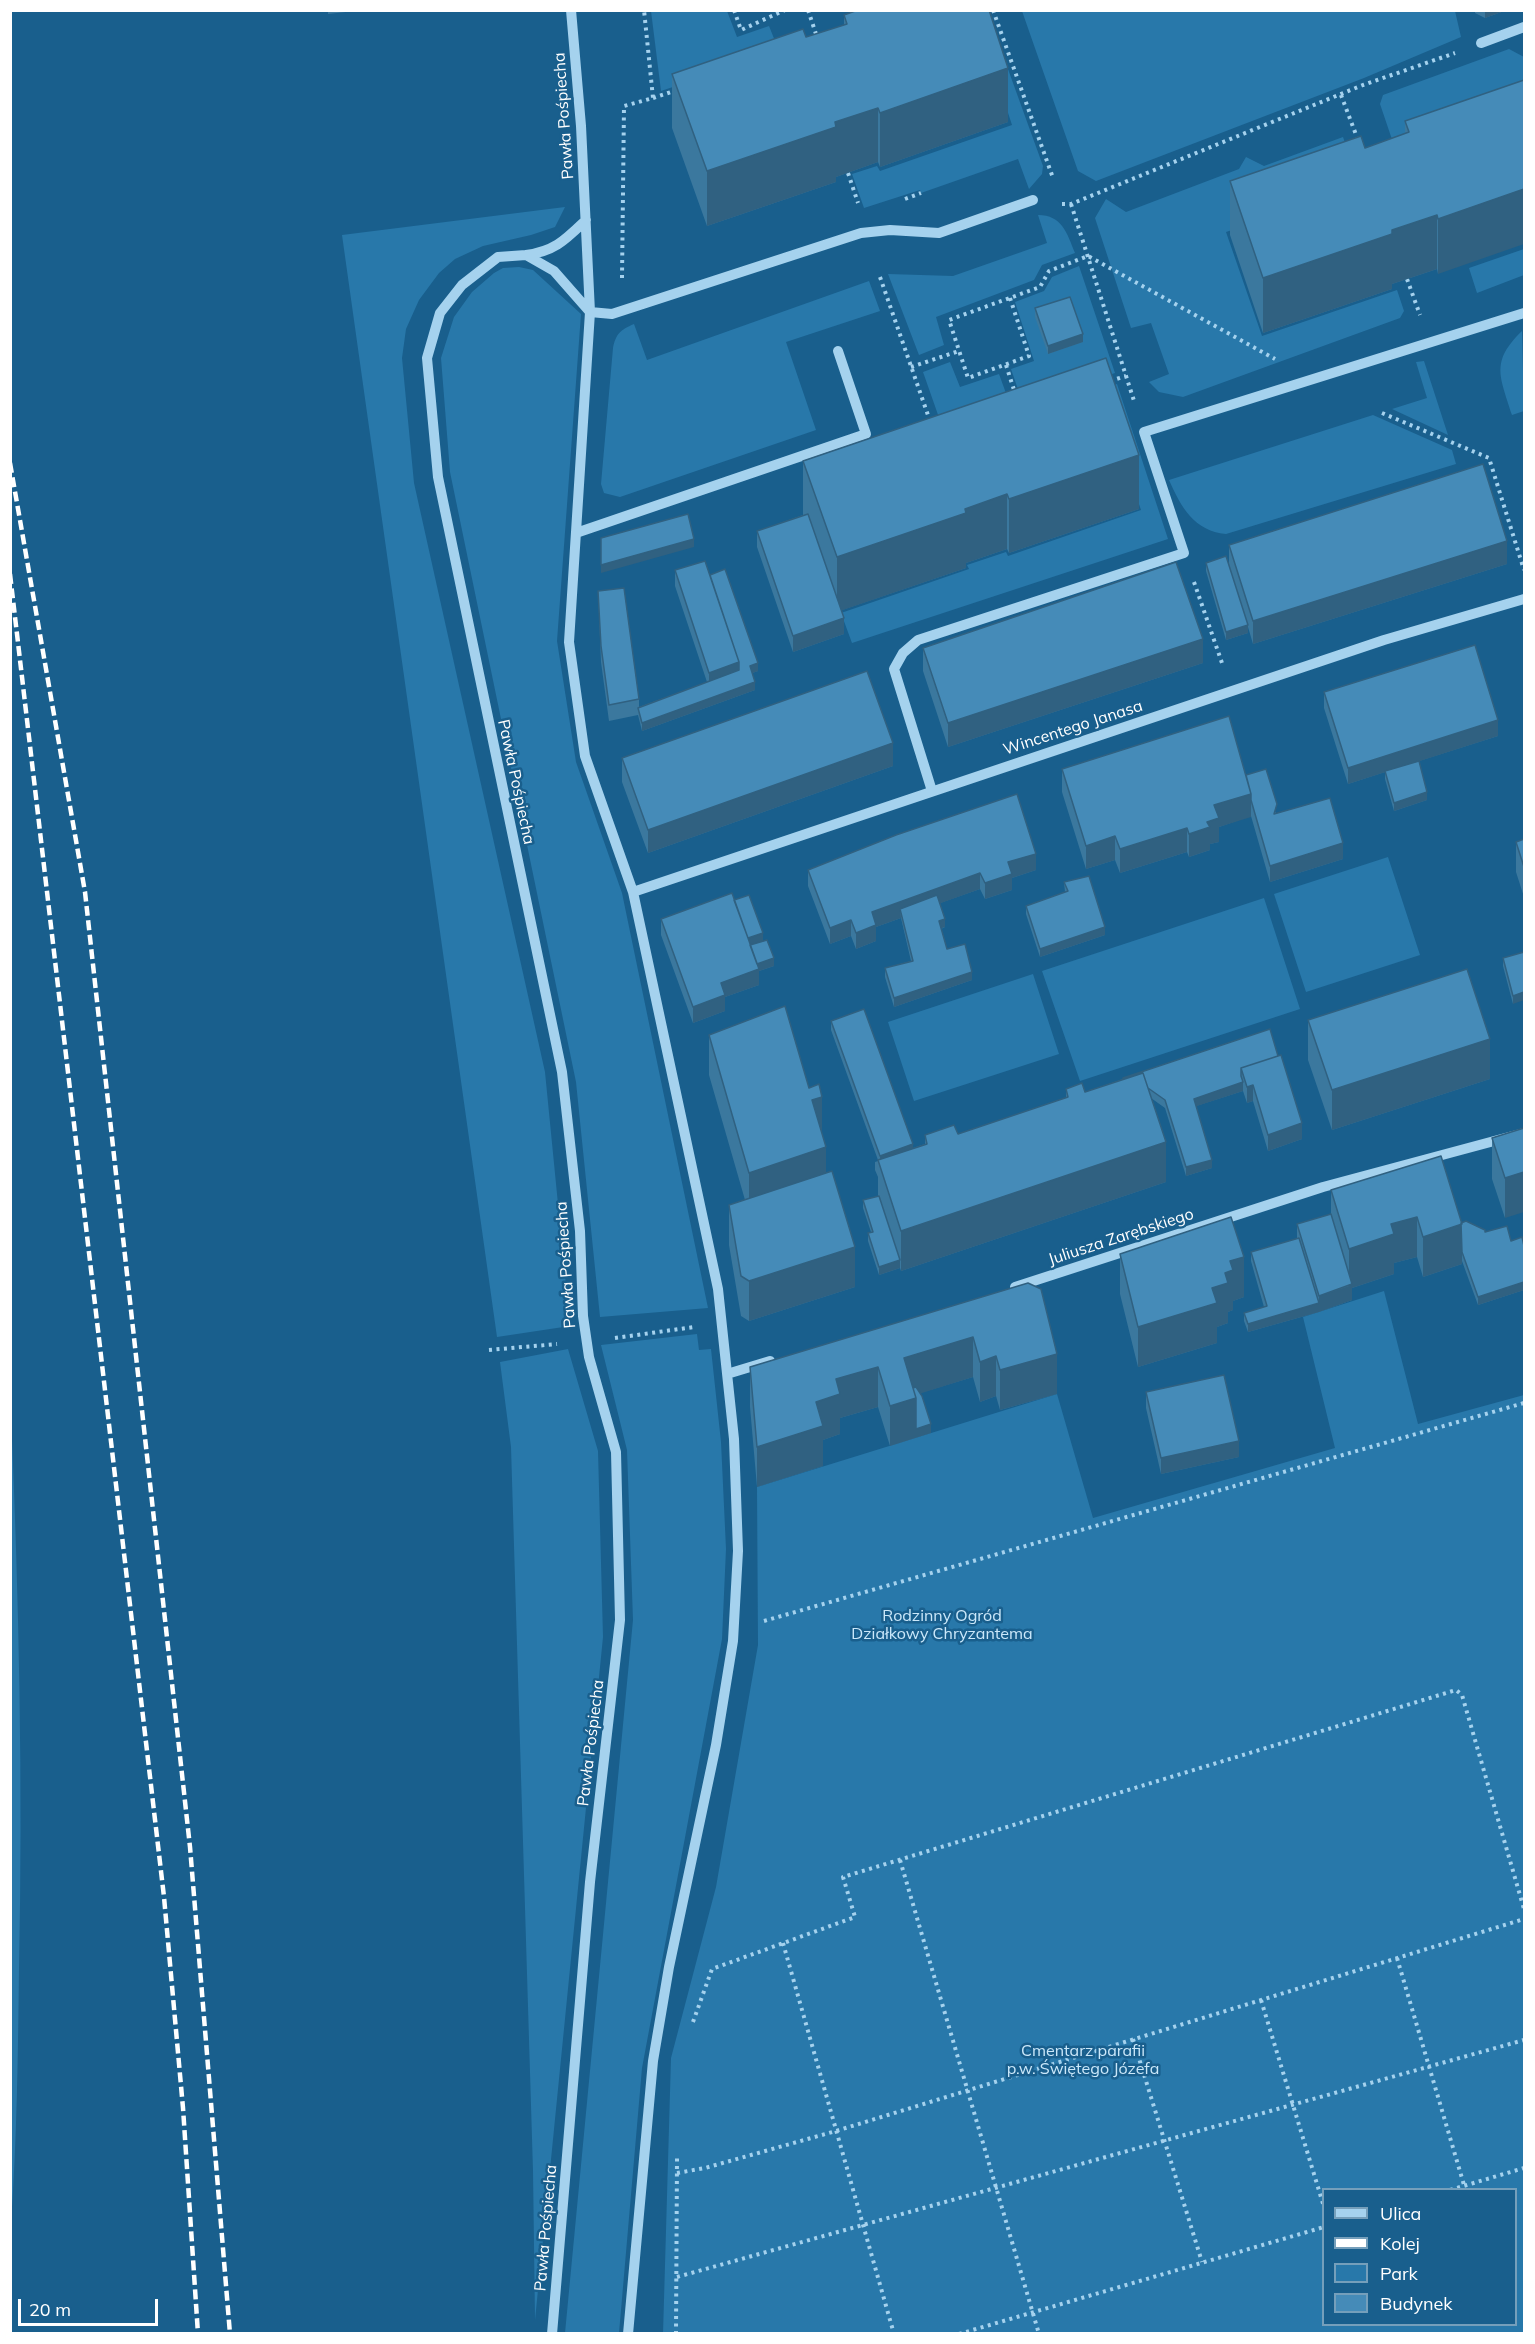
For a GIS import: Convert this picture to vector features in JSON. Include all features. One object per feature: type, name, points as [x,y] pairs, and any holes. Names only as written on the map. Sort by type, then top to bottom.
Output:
[{"type":"street","name":"Pawła Pośpiecha","points":[[571,10],[590,312],[569,642],[585,756],[633,892],[718,1289],[734,1439],[738,1551],[733,1641],[716,1745],[669,1967],[653,2061],[628,2334]]},
{"type":"street","points":[[1481,43],[1524,27]]},
{"type":"street","points":[[526,255],[554,271],[590,312],[612,314],[861,233],[890,230],[939,233],[1033,200]]},
{"type":"street","name":"Pawła Pośpiecha","points":[[552,2334],[590,1882],[620,1620],[616,1452],[587,1342],[583,1316],[580,1231],[562,1072],[438,477],[427,358],[440,313],[462,285],[498,257],[545,252],[563,242],[586,220]]},
{"type":"street","points":[[932,790],[894,669],[903,653],[918,640],[1184,552],[1144,432],[1524,313]]},
{"type":"street","points":[[576,533],[866,434],[838,351]]},
{"type":"street","name":"Wincentego Janasa","points":[[633,892],[1384,640],[1524,599]]},
{"type":"street","name":"Juliusza Zarębskiego","points":[[1002,1291],[1323,1187],[1524,1132]]},
{"type":"street","points":[[727,1374],[778,1359]]},
{"type":"path","points":[[644,10],[653,98]]},
{"type":"path","points":[[734,10],[741,30],[785,10]]},
{"type":"path","points":[[808,10],[820,43]]},
{"type":"path","points":[[993,10],[1055,183]]},
{"type":"path","points":[[1033,200],[1071,204],[1341,95],[1481,43]]},
{"type":"path","points":[[625,282],[621,276],[624,106],[676,91]]},
{"type":"path","points":[[1341,95],[1361,146]]},
{"type":"path","points":[[848,173],[861,214]]},
{"type":"path","points":[[902,200],[921,193]]},
{"type":"path","points":[[1059,193],[1063,204]]},
{"type":"path","points":[[1071,204],[1144,432]]},
{"type":"path","points":[[1010,298],[1029,356],[968,378],[950,320],[1010,298],[1040,287],[1049,272],[1088,256]]},
{"type":"path","points":[[1088,256],[1279,361]]},
{"type":"path","points":[[880,278],[932,428]]},
{"type":"path","points":[[1407,279],[1421,318]]},
{"type":"path","points":[[911,367],[959,351]]},
{"type":"path","points":[[1006,365],[1017,399]]},
{"type":"path","points":[[1105,383],[1126,376]]},
{"type":"path","points":[[1382,413],[1488,458],[1524,570]]},
{"type":"path","points":[[1184,552],[1222,663]]},
{"type":"path","points":[[489,1350],[587,1342],[701,1326],[703,1344],[723,1342]]},
{"type":"path","points":[[758,1623],[1524,1403]]},
{"type":"path","points":[[689,2032],[712,1968],[855,1917],[843,1877],[1456,1690],[1462,1695],[1524,1909]]},
{"type":"path","points":[[900,1860],[1039,2334]]},
{"type":"path","points":[[677,2173],[705,2168],[836,2131],[1524,1919]]},
{"type":"path","points":[[783,1943],[894,2334]]},
{"type":"path","points":[[1397,1958],[1464,2185]]},
{"type":"path","points":[[1261,2000],[1322,2204]]},
{"type":"path","points":[[1133,2039],[1202,2262]]},
{"type":"path","points":[[677,2277],[1524,2040]]},
{"type":"path","points":[[676,2334],[677,2151]]},
{"type":"path","points":[[1456,2188],[1524,2168]]},
{"type":"path","points":[[959,2334],[1322,2227]]},
{"type":"green space","points":[[651,11],[727,11],[737,37],[769,26],[779,51],[661,91]]},
{"type":"green space","points":[[987,11],[1043,166],[1042,174],[1029,189],[1018,159],[921,193],[920,190],[864,208],[852,174],[877,166],[880,171],[1012,125],[978,21]]},
{"type":"green space","points":[[1022,11],[1455,11],[1461,37],[1364,78],[1096,181],[1078,171]]},
{"type":"green space","points":[[1509,49],[1524,57],[1524,131],[1403,172],[1380,104],[1383,95]]},
{"type":"green space","points":[[1343,137],[1360,187],[1226,232],[1262,336],[1397,290],[1404,311],[1400,318],[1183,397],[1159,392],[1149,382],[1169,374],[1151,323],[1131,328],[1095,218],[1106,199],[1126,212],[1239,169],[1246,157],[1264,166]]},
{"type":"green space","points":[[565,207],[555,227],[483,246],[455,259],[439,273],[419,300],[406,329],[402,358],[414,483],[545,1072],[570,1326],[497,1337],[342,235]]},
{"type":"green space","points":[[1038,215],[1053,218],[1058,222],[1066,232],[1075,253],[1042,265],[1034,280],[936,317],[944,345],[919,355],[888,274],[953,276],[1047,243]]},
{"type":"green space","points":[[1524,249],[1524,275],[1477,293],[1469,268]]},
{"type":"green space","points":[[1079,266],[1115,373],[1023,404],[1011,369],[1034,361],[1015,302],[1044,291],[1052,277]]},
{"type":"green space","points":[[519,267],[533,270],[581,314],[557,641],[576,762],[622,893],[708,1308],[600,1317],[576,1082],[450,472],[441,358],[454,317],[472,292],[503,268]]},
{"type":"green space","points":[[869,281],[880,311],[786,342],[816,430],[620,497],[604,493],[601,484],[613,348],[617,336],[622,331],[634,324],[647,360]]},
{"type":"green space","points":[[1522,331],[1524,411],[1512,415],[1500,370],[1505,352]]},
{"type":"green space","points":[[1424,361],[1448,435],[1392,409],[1427,398],[1416,362]]},
{"type":"green space","points":[[950,362],[960,387],[999,374],[1011,407],[943,429],[923,372]]},
{"type":"green space","points":[[1117,384],[1168,539],[852,643],[841,613],[969,569],[967,565],[1006,552],[1008,556],[1141,510],[1107,410],[947,442]]},
{"type":"green space","points":[[1373,415],[1452,450],[1456,464],[1226,534],[1215,532],[1197,523],[1178,499],[1169,480]]},
{"type":"green space","points":[[1388,857],[1420,955],[1306,992],[1274,894]]},
{"type":"green space","points":[[1264,898],[1300,1009],[1080,1081],[1042,971]]},
{"type":"green space","points":[[1033,974],[1059,1054],[914,1101],[888,1022]]},
{"type":"green space","name":"Cmentarz parafii p.w. Świętego Józefa","points":[[1384,1291],[1418,1424],[1524,1395],[1524,2333],[663,2334],[671,2058],[716,1887],[758,1645],[757,1487],[1057,1394],[1093,1518],[1335,1448],[1303,1317]]},
{"type":"green space","points":[[697,1334],[699,1350],[711,1349],[721,1442],[726,1549],[722,1639],[642,2068],[619,2333],[565,2333],[633,1620],[627,1450],[601,1345]]},
{"type":"green space","points":[[568,1349],[598,1451],[603,1637],[535,2320],[533,2171],[511,1447],[500,1362]]},
{"type":"green space","points":[[11,1415],[18,1623],[21,1830],[17,2096],[11,2223]]},
{"type":"building","points":[[858,10],[989,10],[1008,68],[880,113],[878,108],[835,122],[836,127],[707,171],[672,74],[803,29],[806,37],[847,24],[844,15]]},
{"type":"building","points":[[1524,80],[1524,189],[1438,219],[1437,215],[1392,230],[1392,234],[1263,278],[1230,181],[1361,136],[1365,148],[1409,132],[1405,121]]},
{"type":"building","points":[[1070,297],[1083,334],[1048,346],[1035,308]]},
{"type":"building","points":[[1106,358],[1139,455],[1009,499],[1007,494],[965,509],[966,513],[837,557],[803,461]]},
{"type":"building","points":[[1483,464],[1507,541],[1253,621],[1229,545]]},
{"type":"building","points":[[688,514],[694,539],[601,565],[601,538]]},
{"type":"building","points":[[808,514],[844,618],[793,636],[757,531]]},
{"type":"building","points":[[1226,556],[1248,625],[1226,632],[1206,563]]},
{"type":"building","points":[[705,561],[739,662],[709,673],[675,570]]},
{"type":"building","points":[[1176,562],[1203,639],[948,723],[923,648]]},
{"type":"building","points":[[725,569],[758,663],[750,666],[755,682],[642,723],[638,708],[739,670],[739,662],[710,575]]},
{"type":"building","points":[[624,588],[639,699],[609,705],[601,646],[598,591]]},
{"type":"building","points":[[1475,645],[1498,720],[1348,768],[1324,692]]},
{"type":"building","points":[[867,671],[893,743],[648,830],[622,758]]},
{"type":"building","points":[[1229,716],[1251,794],[1214,805],[1219,818],[1207,822],[1210,827],[1189,834],[1187,828],[1120,849],[1115,836],[1086,846],[1062,769]]},
{"type":"building","points":[[1419,761],[1427,792],[1394,803],[1385,771]]},
{"type":"building","points":[[1266,769],[1277,804],[1274,814],[1330,798],[1343,843],[1270,866],[1246,775]]},
{"type":"building","points":[[1017,794],[1036,854],[1008,862],[1012,874],[985,883],[980,873],[872,912],[876,925],[856,933],[851,920],[830,928],[808,870],[896,835]]},
{"type":"building","points":[[1524,839],[1524,867],[1516,842]]},
{"type":"building","points":[[1089,876],[1105,927],[1040,949],[1026,906],[1068,891],[1064,882]]},
{"type":"building","points":[[732,893],[759,969],[721,983],[725,995],[693,1007],[661,919]]},
{"type":"building","points":[[749,895],[763,933],[748,938],[734,900]]},
{"type":"building","points":[[937,895],[945,919],[939,921],[947,949],[965,944],[972,972],[894,998],[885,968],[913,961],[900,909]]},
{"type":"building","points":[[767,940],[774,958],[757,964],[750,945]]},
{"type":"building","points":[[1524,952],[1524,992],[1513,996],[1503,958]]},
{"type":"building","points":[[1467,969],[1490,1039],[1332,1090],[1308,1020]]},
{"type":"building","points":[[785,1006],[809,1088],[819,1084],[822,1097],[812,1100],[826,1147],[749,1173],[709,1035]]},
{"type":"building","points":[[864,1009],[913,1144],[880,1156],[831,1021]]},
{"type":"building","points":[[1270,1029],[1278,1056],[1241,1068],[1243,1082],[1194,1099],[1212,1160],[1186,1167],[1165,1100],[1148,1088],[1143,1073],[1123,1078]]},
{"type":"building","points":[[1281,1055],[1302,1123],[1268,1135],[1253,1085],[1247,1087],[1241,1068]]},
{"type":"building","points":[[1143,1073],[1166,1142],[901,1231],[878,1160],[927,1144],[925,1135],[954,1125],[958,1134],[1068,1097],[1066,1089],[1082,1083],[1085,1092]]},
{"type":"building","points":[[1524,1128],[1524,1172],[1505,1178],[1492,1138]]},
{"type":"building","points":[[1441,1156],[1462,1224],[1423,1237],[1417,1217],[1391,1224],[1394,1234],[1349,1249],[1331,1190]]},
{"type":"building","points":[[832,1171],[855,1247],[749,1281],[741,1276],[729,1205]]},
{"type":"building","points":[[879,1196],[900,1260],[879,1267],[868,1233],[873,1232],[863,1200]]},
{"type":"building","points":[[1331,1214],[1352,1284],[1319,1296],[1297,1224]]},
{"type":"building","points":[[1231,1217],[1244,1257],[1230,1261],[1233,1270],[1225,1273],[1228,1283],[1212,1288],[1217,1303],[1138,1327],[1120,1254]]},
{"type":"building","points":[[1466,1221],[1485,1232],[1507,1226],[1511,1241],[1522,1237],[1524,1282],[1478,1297],[1462,1252],[1461,1223]]},
{"type":"building","points":[[1299,1238],[1319,1303],[1248,1324],[1244,1313],[1267,1306],[1251,1252]]},
{"type":"building","points":[[1028,1283],[1041,1289],[1057,1354],[1000,1370],[996,1356],[980,1362],[973,1337],[904,1358],[916,1398],[890,1406],[878,1367],[836,1379],[840,1394],[816,1402],[823,1426],[757,1447],[750,1367]]},
{"type":"building","points":[[1224,1375],[1239,1441],[1161,1458],[1146,1392]]},
{"type":"building","points":[[916,1387],[922,1396],[931,1424],[916,1429],[916,1398],[913,1388]]},
{"type":"railway","points":[[10,463],[85,892],[190,1847],[230,2334]]},
{"type":"railway","points":[[10,574],[164,1897],[183,2108],[198,2334]]},
{"type":"park label","name":"Rodzinny Ogród Działkowy Chryzantema","points":[[942,1625]]}]
